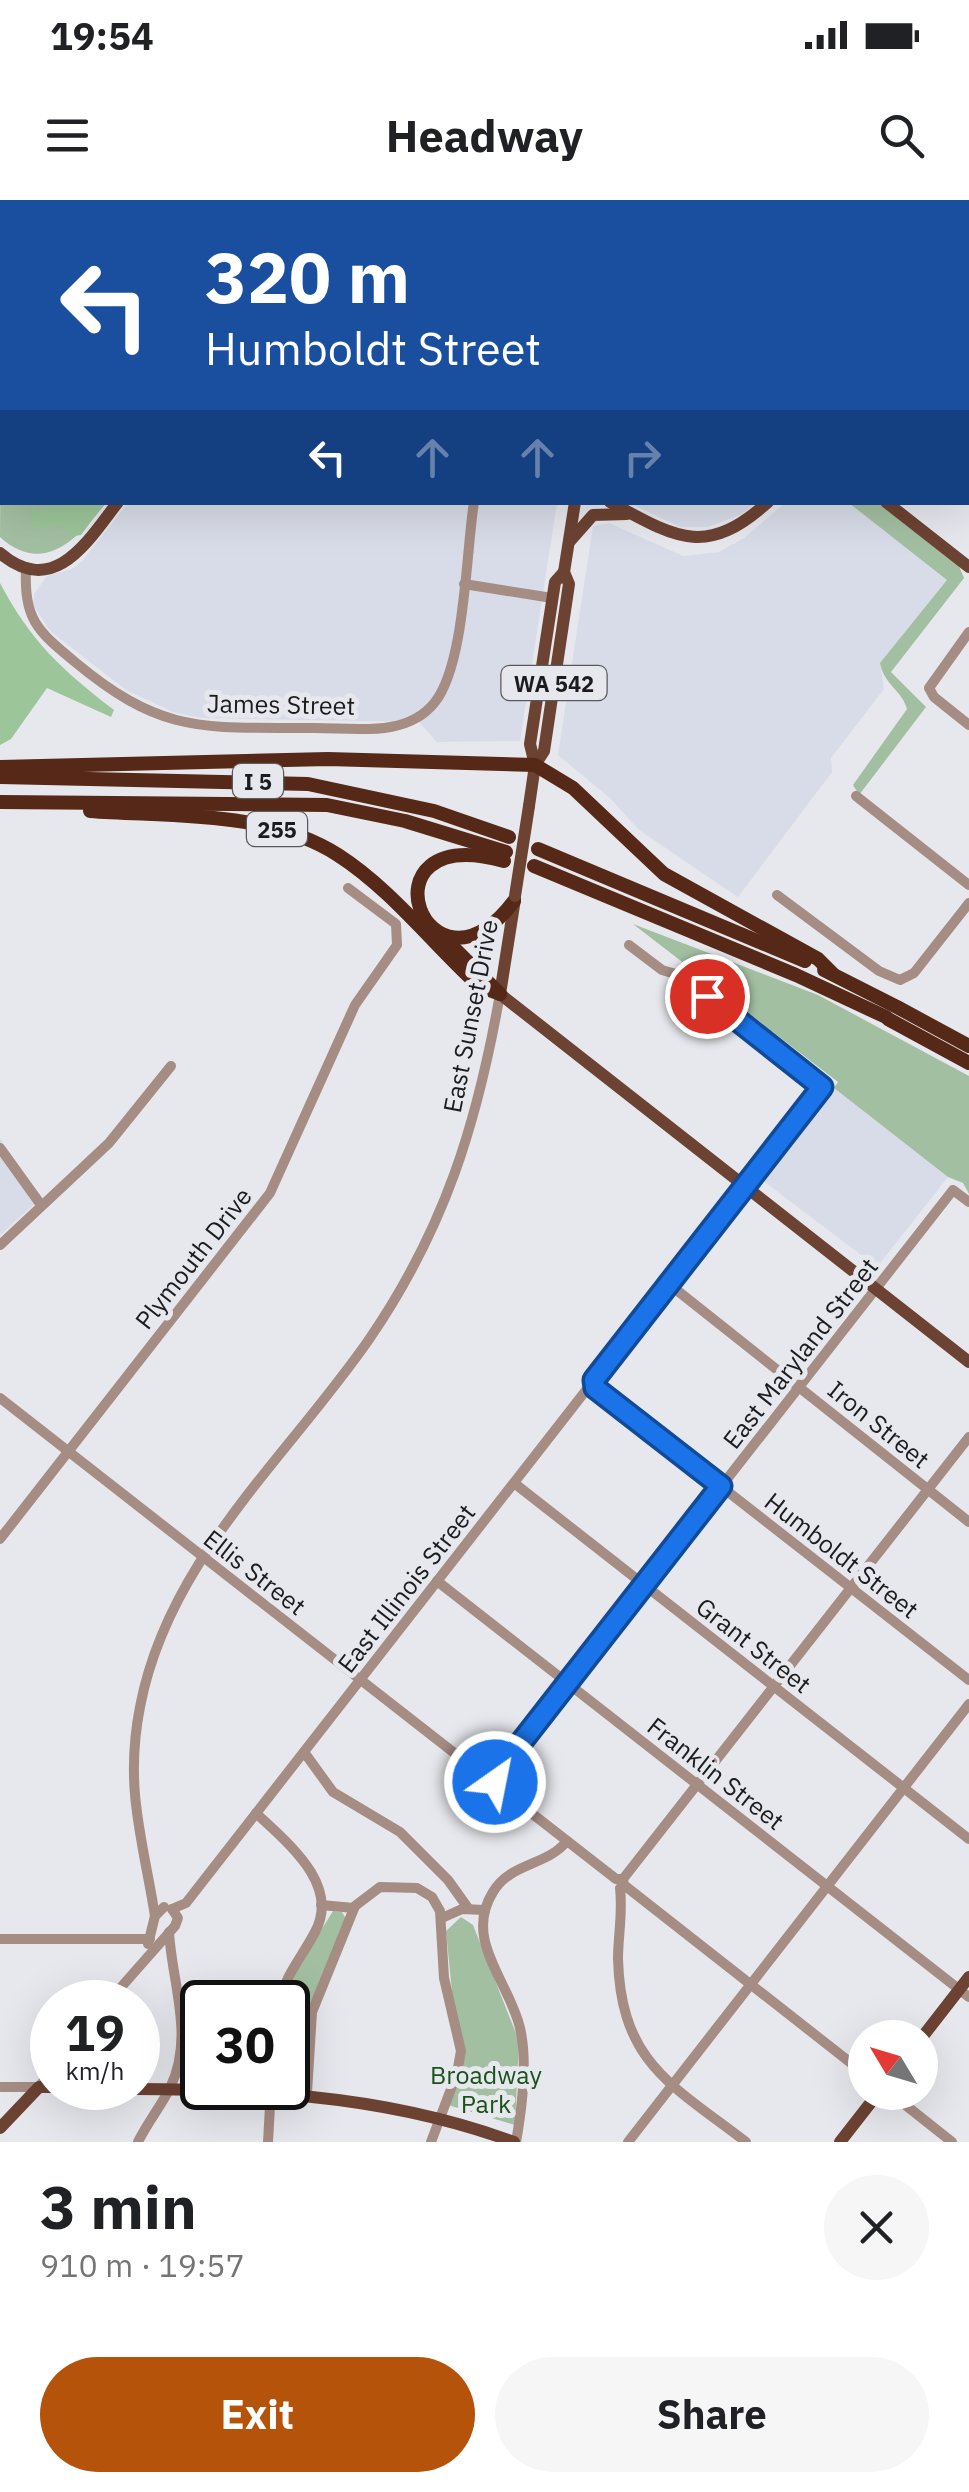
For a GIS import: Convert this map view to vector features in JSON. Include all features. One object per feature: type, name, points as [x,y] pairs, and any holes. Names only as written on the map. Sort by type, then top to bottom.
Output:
[{"type":"highway","points":[[0,767],[328,759],[535,765],[573,788],[664,874],[818,959],[833,974]]},
{"type":"highway","name":"I 5","points":[[0,777],[308,784],[434,810],[506,850]]},
{"type":"highway","name":"I 5","points":[[0,802],[327,805],[405,821],[506,850]]},
{"type":"highway","name":"255","points":[[56,802],[72,809],[252,824],[310,840],[367,878],[479,986],[500,994]]},
{"type":"highway","points":[[538,849],[833,974],[969,1064]]},
{"type":"highway","points":[[500,994],[436,930],[418,896],[424,871],[446,854],[506,850]]},
{"type":"highway","points":[[534,866],[969,1046]]},
{"type":"highway","points":[[436,930],[457,939],[480,936],[515,899]]},
{"type":"main road","points":[[0,553],[26,567],[53,568],[68,561],[115,505]]},
{"type":"main road","name":"East Sunset Drive","points":[[500,994],[535,765],[544,750],[547,732],[569,584],[564,572],[574,505]]},
{"type":"main road","points":[[616,505],[681,537],[705,538],[739,528],[765,505]]},
{"type":"main road","points":[[890,505],[969,567]]},
{"type":"main road","points":[[568,543],[593,514],[632,514]]},
{"type":"main road","name":"East Sunset Drive","points":[[535,765],[529,747],[554,582],[564,572]]},
{"type":"main road","points":[[500,994],[969,1362]]},
{"type":"main road","points":[[938,2021],[964,1993],[969,1977]]},
{"type":"main road","points":[[160,2089],[180,2089]]},
{"type":"main road","points":[[310,2093],[438,2118],[515,2142]]},
{"type":"main road","points":[[0,2128],[30,2101]]},
{"type":"main road","points":[[840,2142],[865,2110]]},
{"type":"street","name":"James Street","points":[[26,567],[26,601],[34,624],[84,670],[148,713],[180,722],[220,726],[385,728],[414,720],[438,699],[448,678],[475,505]]},
{"type":"street","points":[[464,584],[552,598]]},
{"type":"street","points":[[969,632],[932,681],[931,694],[969,725]]},
{"type":"street","points":[[856,796],[969,885]]},
{"type":"street","name":"Plymouth Drive","points":[[0,1540],[270,1192],[355,1006],[397,945],[396,924],[348,888]]},
{"type":"street","points":[[777,896],[892,979],[914,973],[969,903]]},
{"type":"street","name":"East Illinois Street","points":[[168,1908],[186,1903],[822,1087],[679,974],[662,970],[630,944]]},
{"type":"street","name":"East Sunset Drive","points":[[155,1916],[145,1876],[134,1792],[139,1712],[162,1632],[202,1556],[359,1353],[415,1264],[450,1193],[472,1131],[500,994]]},
{"type":"street","points":[[0,1245],[108,1143],[171,1066]]},
{"type":"street","points":[[0,1148],[41,1205]]},
{"type":"street","name":"East Maryland Street","points":[[491,1779],[953,1190],[969,1202]]},
{"type":"street","name":"Iron Street","points":[[669,1284],[969,1522]]},
{"type":"street","name":"Humboldt Street","points":[[592,1386],[969,1680]]},
{"type":"street","name":"Ellis Street","points":[[0,1398],[848,2061]]},
{"type":"street","points":[[746,2142],[672,2085],[640,2053],[626,2014],[618,1959],[621,1883],[969,1437]]},
{"type":"street","name":"Grant Street","points":[[514,1483],[969,1839]]},
{"type":"street","name":"Franklin Street","points":[[438,1581],[964,1993]]},
{"type":"street","points":[[628,2142],[969,1704]]},
{"type":"street","points":[[304,1752],[333,1792],[400,1832],[448,1880],[468,1908]]},
{"type":"street","points":[[256,1813],[310,1870],[321,1906],[317,1928],[288,1980]]},
{"type":"street","points":[[515,2142],[522,2039],[512,2004],[486,1950],[485,1910],[504,1878],[523,1865],[556,1853],[567,1841]]},
{"type":"street","points":[[128,1980],[150,1946],[177,1922],[145,1876]]},
{"type":"street","points":[[310,2052],[312,2012],[354,1908],[380,1887],[410,1886],[432,1897],[442,1918],[444,1978],[460,2056],[430,2142]]},
{"type":"street","points":[[321,1906],[354,1908]]},
{"type":"street","points":[[150,1946],[155,1916],[168,1908]]},
{"type":"street","points":[[442,1918],[468,1908],[485,1910]]},
{"type":"street","points":[[138,2142],[170,2089],[181,2037],[169,1932]]},
{"type":"street","points":[[0,1940],[130,1939],[150,1946]]},
{"type":"street","points":[[0,2087],[30,2087]]},
{"type":"street","points":[[268,2142],[270,2110]]},
{"type":"street","points":[[912,2110],[952,2142]]},
{"type":"shaded area","points":[[126,505],[557,505],[520,741],[437,742],[419,722],[201,718],[173,712],[126,690],[49,630],[33,604],[34,594],[47,576],[72,569]]},
{"type":"shaded area","points":[[634,505],[753,505],[742,514],[708,527],[680,527]]},
{"type":"shaded area","points":[[783,505],[852,505],[948,580],[880,663],[884,689],[831,758],[832,772],[738,897],[639,830],[610,798],[558,755],[593,526],[609,523],[683,556],[719,552],[744,538]]},
{"type":"shaded area","points":[[834,1088],[948,1177],[877,1267],[762,1180]]},
{"type":"shaded area","points":[[0,1138],[17,1169],[42,1197],[0,1235]]},
{"type":"green space","points":[[0,505],[104,505],[72,539],[46,553],[16,548],[0,537]]},
{"type":"green space","points":[[51,505],[104,505],[81,535],[74,536],[59,525],[41,530],[30,523],[33,507],[38,513]]},
{"type":"green space","points":[[852,505],[881,505],[959,566],[964,578],[891,672],[926,707],[859,795],[853,785],[907,709],[880,663],[947,580]]},
{"type":"green space","points":[[0,583],[36,639],[63,668],[114,710],[111,717],[47,688],[11,739],[0,745]]},
{"type":"green space","points":[[633,924],[818,995],[969,1076],[969,1194],[963,1183],[948,1177],[834,1088],[838,1082]]},
{"type":"green space","points":[[333,1911],[342,1912],[346,1919],[310,2007],[310,1980],[292,1980]]},
{"type":"green space","name":"Broadway Park","points":[[461,1917],[473,1925],[519,2041],[515,2125],[448,2105],[460,2074],[446,1931]]},
{"type":"route","points":[[495,1782],[494,1777],[721,1486],[595,1388],[594,1380],[822,1087],[707,996]]}]
